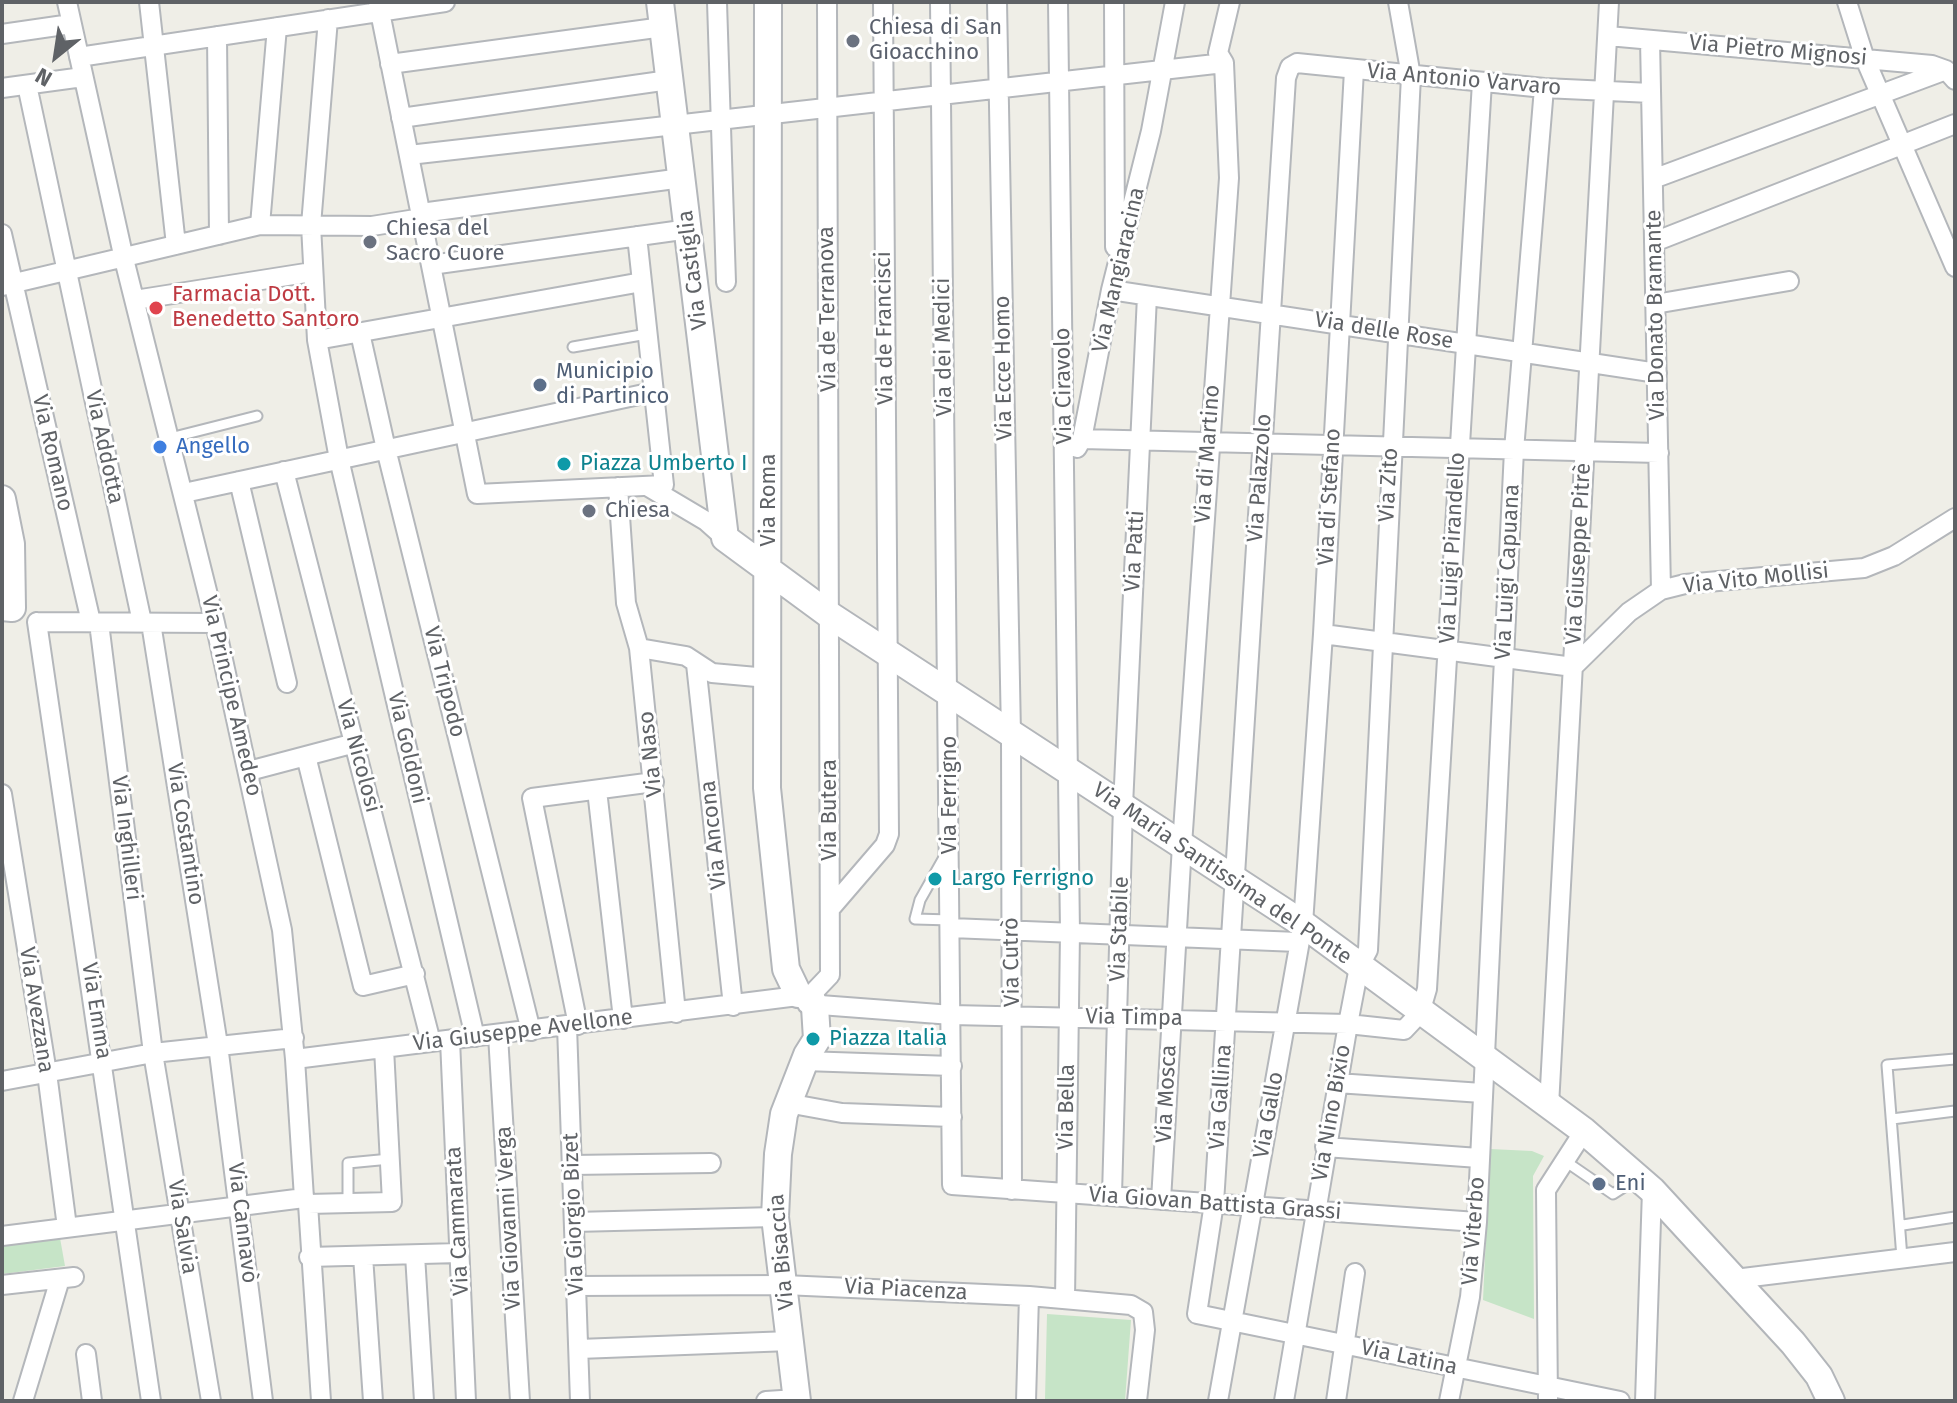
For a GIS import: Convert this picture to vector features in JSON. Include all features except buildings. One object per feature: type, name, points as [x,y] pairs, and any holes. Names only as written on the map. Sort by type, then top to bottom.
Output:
[{"type":"street","name":"Via Principe Amedeo","points":[[67,2],[124,259],[215,623],[282,930],[294,1038],[321,1401]]},
{"type":"street","points":[[149,2],[176,245]]},
{"type":"street","points":[[79,57],[328,19],[379,7],[445,2]]},
{"type":"street","points":[[717,2],[726,282]]},
{"type":"street","name":"Via Roma","points":[[768,2],[767,788],[786,969],[805,1000]]},
{"type":"street","name":"Via de Terranova","points":[[827,2],[831,616]]},
{"type":"street","name":"Via de Francisci","points":[[830,909],[885,845],[889,834],[883,2]]},
{"type":"street","name":"Via dei Medici","points":[[940,2],[950,692]]},
{"type":"street","name":"Via Ecce Homo","points":[[997,2],[1011,734]]},
{"type":"street","name":"Via Ciravolo","points":[[1058,2],[1068,771]]},
{"type":"street","points":[[1113,281],[1114,2]]},
{"type":"street","name":"Via Mangiaracina","points":[[1065,467],[1082,439],[1113,281],[1151,131],[1175,2]]},
{"type":"street","name":"Via di Martino","points":[[1182,845],[1229,178],[1224,63],[1218,53],[1230,2]]},
{"type":"street","name":"Via Zito","points":[[1359,967],[1368,950],[1411,76],[1398,2]]},
{"type":"street","name":"Via Giuseppe Pitrè","points":[[1549,1106],[1609,2]]},
{"type":"street","points":[[1847,2],[1865,59],[1955,267]]},
{"type":"street","points":[[379,7],[442,320],[460,428],[477,494],[660,491],[637,236]]},
{"type":"street","points":[[390,64],[662,15]]},
{"type":"street","name":"Via Castiglia","points":[[662,15],[725,538]]},
{"type":"street","name":"Via Goldoni","points":[[328,19],[311,225],[317,340],[339,459],[475,1037]]},
{"type":"street","points":[[2,34],[71,24]]},
{"type":"street","points":[[260,225],[277,27]]},
{"type":"street","points":[[217,36],[219,235]]},
{"type":"street","name":"Via Pietro Mignosi","points":[[1608,36],[1932,65],[1951,75]]},
{"type":"street","name":"Via Donato Bramante","points":[[1650,40],[1661,590]]},
{"type":"street","points":[[409,155],[1224,63]]},
{"type":"street","name":"Via Antonio Varvaro","points":[[1286,78],[1290,67],[1297,63],[1544,88],[1651,93]]},
{"type":"street","name":"Via di Stefano","points":[[1300,933],[1323,634],[1354,70]]},
{"type":"street","points":[[1653,179],[1882,94],[1951,75]]},
{"type":"street","points":[[2,88],[83,77]]},
{"type":"street","name":"Via Palazzolo","points":[[1234,879],[1286,78]]},
{"type":"street","points":[[401,118],[669,80]]},
{"type":"street","name":"Via Luigi Pirandello","points":[[1420,1013],[1427,989],[1482,82]]},
{"type":"street","name":"Via Addotta","points":[[27,85],[66,272],[147,622]]},
{"type":"street","name":"Via Luigi Capuana","points":[[1483,1058],[1514,450],[1544,88]]},
{"type":"street","points":[[1654,242],[1955,124]]},
{"type":"street","points":[[7,285],[260,225],[372,226],[682,178]]},
{"type":"street","points":[[431,265],[689,229]]},
{"type":"street","name":"Via Romano","points":[[2,234],[7,285],[95,622]]},
{"type":"street","points":[[135,300],[312,272]]},
{"type":"street","name":"Via delle Rose","points":[[1113,281],[1147,296],[1657,373]]},
{"type":"street","points":[[1655,304],[1789,281]]},
{"type":"street","points":[[317,340],[642,282]]},
{"type":"street","name":"Via Patti","points":[[1123,806],[1147,296]]},
{"type":"street","name":"Via Tripodo","points":[[360,333],[531,1031]]},
{"type":"street","points":[[184,493],[386,449],[460,428],[653,388]]},
{"type":"street","points":[[1082,439],[1659,453]]},
{"type":"street","name":"Via Nicolosi","points":[[284,471],[415,974],[441,1041]]},
{"type":"street","points":[[239,481],[287,683]]},
{"type":"street","name":"Via Maria Santissima del Ponte","points":[[660,491],[706,521],[769,572],[831,616],[1234,879],[1300,933],[1359,967],[1584,1131],[1645,1184],[1735,1279],[1819,1376],[1831,1401]]},
{"type":"street","name":"Via Naso","points":[[619,492],[626,603],[639,648],[676,1013]]},
{"type":"street","points":[[2,499],[11,544],[7,607],[37,622],[215,623]]},
{"type":"street","name":"Via Vito Mollisi","points":[[1573,667],[1629,612],[1661,590],[1685,584],[1864,568],[1894,556],[1955,518]]},
{"type":"street","name":"Via Butera","points":[[805,1000],[830,975],[831,616]]},
{"type":"street","name":"Via Emma","points":[[37,622],[104,1062],[151,1401]]},
{"type":"street","name":"Via Inghilleri","points":[[95,622],[153,1053]]},
{"type":"street","name":"Via Costantino","points":[[147,622],[218,1045]]},
{"type":"street","points":[[1323,634],[1573,667]]},
{"type":"street","points":[[639,648],[686,656],[712,673],[768,678]]},
{"type":"street","name":"Via Ancona","points":[[696,664],[742,1004]]},
{"type":"street","name":"Via Ferrigno","points":[[950,692],[952,1185]]},
{"type":"street","name":"Via Cutrò","points":[[1011,734],[1012,1190]]},
{"type":"street","points":[[249,771],[355,743]]},
{"type":"street","points":[[306,756],[363,986],[415,974]]},
{"type":"street","name":"Via Bella","points":[[1065,1299],[1070,932],[1068,771]]},
{"type":"street","points":[[623,1019],[597,790],[654,782]]},
{"type":"street","name":"Via Giorgio Bizet","points":[[580,1401],[572,1165],[572,1026],[532,798],[597,790]]},
{"type":"street","name":"Via Avezzana","points":[[2,794],[6,848],[47,1073],[67,1227]]},
{"type":"street","name":"Via Stabile","points":[[1112,1195],[1123,806]]},
{"type":"street","name":"Via Mosca","points":[[1161,1200],[1182,845]]},
{"type":"street","name":"Via Gallina","points":[[1197,1314],[1214,1203],[1234,879]]},
{"type":"street","points":[[951,924],[1010,930],[1231,939],[1300,933]]},
{"type":"street","name":"Via Gallo","points":[[1218,1401],[1300,933]]},
{"type":"street","name":"Via Nino Bixio","points":[[1284,1401],[1297,1334],[1314,1210],[1359,967]]},
{"type":"street","name":"Via Giuseppe Avellone","points":[[295,1059],[676,1013],[770,997],[842,1008]]},
{"type":"street","points":[[805,1000],[817,1039],[806,1058],[843,1063],[952,1066]]},
{"type":"street","name":"Via Timpa","points":[[842,1008],[952,1015],[1348,1024],[1404,1030],[1420,1013]]},
{"type":"street","name":"Via Giovanni Verga","points":[[498,1035],[520,1401]]},
{"type":"street","points":[[2,1081],[153,1053],[294,1038]]},
{"type":"street","name":"Via Cammarata","points":[[441,1041],[459,1253],[466,1401]]},
{"type":"street","name":"Via Cannavò","points":[[218,1045],[241,1206],[263,1401]]},
{"type":"street","points":[[2,1236],[241,1206],[306,1201],[392,1202],[384,1048]]},
{"type":"street","name":"Via Salvia","points":[[153,1053],[211,1401]]},
{"type":"street","name":"Via Bisaccia","points":[[797,1400],[775,1217],[778,1154],[787,1103],[806,1058]]},
{"type":"street","name":"Via Viterbo","points":[[1449,1401],[1470,1297],[1477,1222],[1483,1058]]},
{"type":"street","points":[[1337,1083],[1482,1093]]},
{"type":"street","points":[[787,1103],[842,1113],[952,1117]]},
{"type":"street","points":[[1548,1394],[1546,1190],[1584,1131]]},
{"type":"street","points":[[1325,1147],[1479,1158]]},
{"type":"street","points":[[572,1165],[711,1163]]},
{"type":"street","points":[[1645,1184],[1645,1401]]},
{"type":"street","name":"Via Giovan Battista Grassi","points":[[952,1185],[1477,1222]]},
{"type":"street","points":[[574,1222],[775,1217]]},
{"type":"street","points":[[1735,1279],[1955,1252]]},
{"type":"street","points":[[309,1257],[459,1253]]},
{"type":"street","points":[[415,1255],[424,1401]]},
{"type":"street","points":[[363,1256],[373,1401]]},
{"type":"street","points":[[1336,1401],[1355,1273]]},
{"type":"street","points":[[2,1285],[67,1278],[23,1401]]},
{"type":"street","name":"Via Piacenza","points":[[576,1286],[784,1285],[1029,1296],[1131,1305],[1143,1312],[1145,1330],[1137,1401]]},
{"type":"street","points":[[1026,1401],[1029,1296]]},
{"type":"street","name":"Via Latina","points":[[1197,1314],[1456,1368],[1548,1394],[1620,1401]]},
{"type":"street","points":[[579,1349],[790,1341]]},
{"type":"street","points":[[86,1354],[92,1401]]},
{"type":"street","points":[[766,1401],[797,1400]]},
{"type":"lane","points":[[573,347],[647,334]]},
{"type":"lane","points":[[170,438],[257,416]]},
{"type":"lane","points":[[950,846],[920,900],[915,919],[951,924]]},
{"type":"lane","points":[[1902,1258],[1903,1225],[1887,1065],[1955,1059]]},
{"type":"lane","points":[[1892,1119],[1955,1111]]},
{"type":"lane","points":[[348,1202],[348,1163],[390,1159]]},
{"type":"lane","points":[[1565,1161],[1613,1194],[1645,1184]]},
{"type":"lane","points":[[1903,1225],[1955,1217]]},
{"type":"green space","points":[[1490,1149],[1532,1151],[1544,1156],[1533,1176],[1534,1319],[1483,1300]]},
{"type":"green space","points":[[60,1238],[65,1266],[2,1274],[2,1245]]},
{"type":"green space","points":[[1047,1314],[1131,1320],[1125,1401],[1045,1399]]},
{"type":"place","name":"Chiesa di San Gioacchino","points":[[853,41]]},
{"type":"place","name":"Chiesa del Sacro Cuore","points":[[370,242]]},
{"type":"place","name":"Farmacia Dott. Benedetto Santoro","points":[[156,308]]},
{"type":"place","name":"Municipio di Partinico","points":[[540,385]]},
{"type":"place","name":"Angello","points":[[160,447]]},
{"type":"place","name":"Piazza Umberto I","points":[[564,464]]},
{"type":"place","name":"Chiesa","points":[[589,511]]},
{"type":"place","name":"Largo Ferrigno","points":[[935,879]]},
{"type":"place","name":"Piazza Italia","points":[[813,1039]]},
{"type":"place","name":"Eni","points":[[1599,1184]]}]
